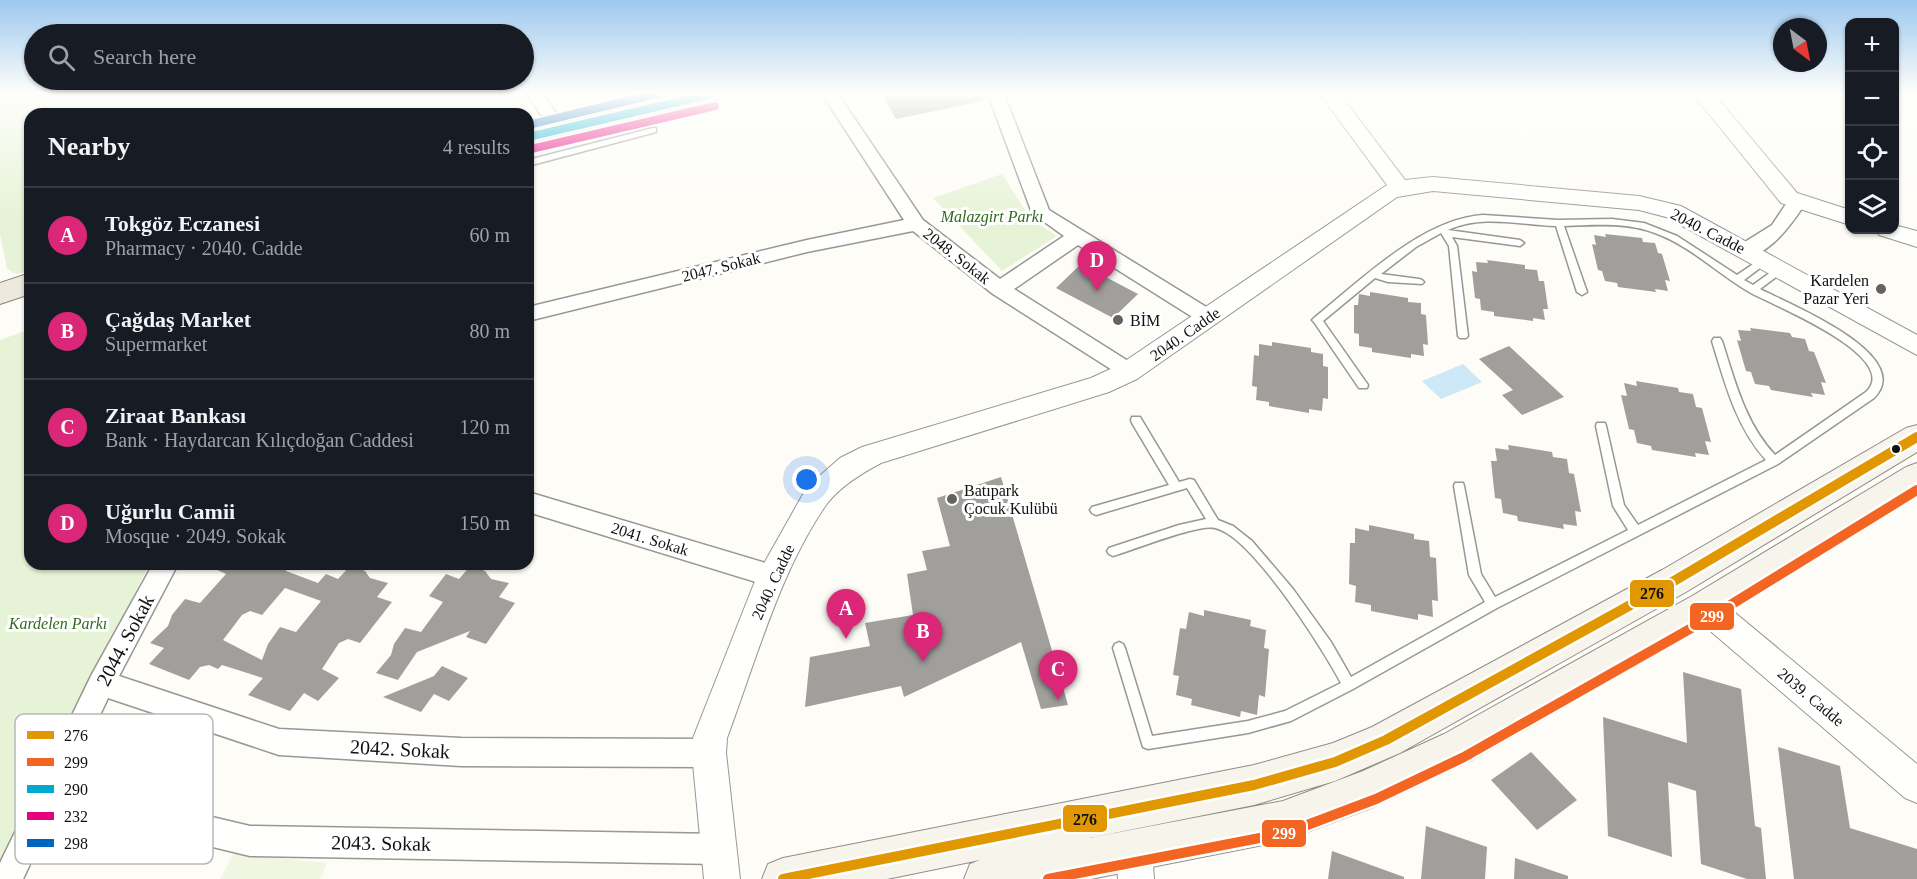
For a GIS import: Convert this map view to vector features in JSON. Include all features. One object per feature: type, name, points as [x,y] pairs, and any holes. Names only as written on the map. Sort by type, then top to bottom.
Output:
[{"type":"main road","points":[[0,294],[24,285]]},
{"type":"main road","points":[[0,315],[24,307]]},
{"type":"main road","points":[[783,879],[1254,784],[1335,762],[1386,740],[1563,643],[1684,575],[1917,437]]},
{"type":"main road","points":[[985,879],[1135,864],[1284,821],[1371,789],[1458,747],[1705,607],[1917,476]]},
{"type":"street","name":"2048. Sokak","points":[[857,135],[916,224],[1000,289],[1128,372]]},
{"type":"street","points":[[1011,135],[1038,210],[1209,318]]},
{"type":"street","points":[[1361,135],[1400,188]]},
{"type":"street","points":[[1737,135],[1786,195],[1797,202],[1845,216]]},
{"type":"street","name":"2040. Cadde","points":[[720,864],[709,753],[715,723],[772,576],[817,495],[850,466],[897,446],[1100,385],[1128,372],[1376,200],[1400,188],[1433,184],[1639,203],[1689,217],[1917,346]]},
{"type":"street","points":[[1764,260],[1779,229],[1797,202]]},
{"type":"street","name":"2047. Sokak","points":[[534,313],[807,246],[916,224]]},
{"type":"street","points":[[1899,234],[1917,239]]},
{"type":"street","points":[[1000,289],[1077,236]]},
{"type":"street","name":"2041. Sokak","points":[[534,504],[772,576]]},
{"type":"street","name":"2044. Sokak","points":[[86,714],[163,570]]},
{"type":"street","name":"2039. Cadde","points":[[1705,607],[1917,786]]},
{"type":"street","name":"2042. Sokak","points":[[101,683],[195,714]]},
{"type":"street","name":"2042. Sokak","points":[[213,720],[279,742],[461,752],[709,753]]},
{"type":"street","name":"2043. Sokak","points":[[213,832],[250,841],[720,864]]},
{"type":"street","name":"2044. Sokak","points":[[8,879],[15,864]]},
{"type":"lane","points":[[534,161],[634,135]]},
{"type":"lane","points":[[1119,648],[1148,743],[1248,727],[1287,717],[1493,604],[1774,461],[1870,395],[1879,385],[1879,379],[1874,364],[1860,349],[1821,324],[1737,280],[1682,241],[1656,229],[1619,221],[1559,223],[1470,219],[1446,231],[1423,237],[1317,320],[1363,385]]},
{"type":"lane","points":[[1559,223],[1582,292]]},
{"type":"lane","points":[[1446,231],[1520,243]]},
{"type":"lane","points":[[1446,231],[1453,246],[1463,336]]},
{"type":"lane","points":[[1737,280],[1764,260]]},
{"type":"lane","points":[[1754,290],[1764,260]]},
{"type":"lane","points":[[1375,275],[1388,279],[1419,282]]},
{"type":"lane","points":[[1717,341],[1746,425],[1758,445],[1774,461]]},
{"type":"lane","points":[[1136,420],[1176,487]]},
{"type":"lane","points":[[1601,426],[1619,506],[1636,532]]},
{"type":"lane","points":[[1096,510],[1190,483],[1214,523]]},
{"type":"lane","points":[[1459,486],[1475,575],[1493,604]]},
{"type":"lane","points":[[1113,551],[1214,523],[1232,530],[1273,571],[1333,654],[1349,685]]},
{"type":"green space","points":[[0,135],[24,135],[24,272],[16,274],[7,269],[0,235]]},
{"type":"green space","name":"Malazgirt Parkı","points":[[1002,174],[1030,218],[1057,236],[1002,271],[933,198]]},
{"type":"green space","name":"Kardelen Parkı","points":[[24,331],[24,570],[146,570],[76,714],[15,714],[15,841],[0,872],[0,340]]},
{"type":"green space","points":[[234,853],[327,863],[320,879],[220,879]]},
{"type":"water","points":[[1463,364],[1482,382],[1441,399],[1422,381]]},
{"type":"building","points":[[1605,234],[1642,238],[1643,242],[1655,243],[1658,253],[1662,254],[1670,281],[1665,280],[1668,291],[1655,289],[1656,292],[1618,287],[1617,283],[1605,281],[1602,271],[1598,270],[1592,244],[1596,245],[1594,235],[1606,237]]},
{"type":"building","points":[[1487,260],[1525,265],[1525,269],[1537,270],[1539,281],[1544,281],[1548,309],[1543,309],[1545,320],[1533,318],[1533,321],[1494,316],[1494,312],[1481,310],[1480,299],[1475,298],[1472,271],[1477,272],[1476,262],[1488,263]]},
{"type":"building","points":[[1081,264],[1138,294],[1113,318],[1056,288]]},
{"type":"building","points":[[1370,292],[1408,298],[1408,302],[1421,303],[1421,314],[1426,315],[1428,345],[1423,344],[1424,356],[1411,354],[1411,358],[1372,352],[1372,348],[1359,346],[1359,334],[1354,333],[1354,305],[1358,305],[1359,294],[1370,296]]},
{"type":"building","points":[[1750,328],[1790,333],[1792,337],[1805,339],[1809,351],[1814,352],[1826,383],[1821,382],[1825,395],[1811,393],[1813,397],[1771,390],[1769,386],[1755,384],[1751,372],[1746,371],[1737,340],[1741,341],[1738,330],[1751,331]]},
{"type":"building","points":[[1272,342],[1311,348],[1311,352],[1323,354],[1323,366],[1328,367],[1328,399],[1323,398],[1322,411],[1309,409],[1309,413],[1269,406],[1269,402],[1256,400],[1257,387],[1252,386],[1254,355],[1259,356],[1259,344],[1272,346]]},
{"type":"building","points":[[1509,346],[1564,397],[1522,415],[1502,395],[1513,390],[1479,359]]},
{"type":"building","points":[[1636,381],[1678,388],[1679,392],[1693,394],[1696,407],[1702,408],[1711,442],[1705,441],[1709,455],[1695,453],[1696,457],[1652,450],[1651,446],[1637,443],[1634,430],[1629,429],[1621,395],[1627,396],[1624,383],[1637,386]]},
{"type":"building","points":[[1508,445],[1552,452],[1553,457],[1567,459],[1569,473],[1574,474],[1581,512],[1575,511],[1577,526],[1563,524],[1564,529],[1518,521],[1517,516],[1503,513],[1501,499],[1495,498],[1491,461],[1497,461],[1495,448],[1509,450]]},
{"type":"building","points":[[1001,477],[1068,705],[1041,709],[1021,642],[904,697],[901,686],[805,707],[810,657],[870,646],[865,623],[913,615],[907,574],[927,570],[922,551],[950,546],[937,498]]},
{"type":"building","points":[[1369,525],[1414,534],[1414,539],[1429,541],[1430,557],[1436,558],[1438,601],[1432,600],[1433,617],[1418,614],[1418,620],[1371,611],[1371,605],[1355,602],[1356,586],[1349,584],[1350,543],[1355,543],[1355,528],[1369,531]]},
{"type":"building","points":[[217,570],[286,570],[318,583],[326,574],[338,579],[346,570],[363,570],[370,578],[388,583],[377,597],[392,602],[360,643],[348,639],[339,643],[322,669],[339,678],[318,701],[304,693],[290,711],[248,695],[263,678],[222,665],[218,669],[209,665],[200,667],[189,680],[149,664],[164,648],[150,643],[168,626],[172,615],[185,599],[200,603],[226,574]],"holes":[[[285,588],[321,601],[296,632],[280,627],[268,644],[262,660],[223,640],[242,615],[250,611],[262,615]]]},
{"type":"building","points":[[467,570],[483,570],[491,579],[509,583],[499,597],[515,603],[486,644],[466,637],[470,631],[417,652],[398,680],[376,673],[391,655],[394,644],[405,628],[421,632],[443,602],[429,596],[446,574],[459,579]]},
{"type":"building","points":[[1204,610],[1251,620],[1250,626],[1266,630],[1264,648],[1269,649],[1265,697],[1259,695],[1257,715],[1241,711],[1240,717],[1191,705],[1192,699],[1176,695],[1179,676],[1173,675],[1180,628],[1186,629],[1189,612],[1204,616]]},
{"type":"building","points":[[442,666],[468,678],[449,701],[434,694],[421,712],[383,697],[434,676]]},
{"type":"building","points":[[1683,672],[1741,689],[1755,826],[1761,828],[1766,879],[1747,879],[1701,864],[1696,791],[1668,782],[1672,857],[1608,836],[1603,717],[1687,743]]},
{"type":"building","points":[[1778,747],[1840,766],[1850,828],[1917,849],[1917,879],[1794,879]]},
{"type":"building","points":[[1531,752],[1577,800],[1537,830],[1491,780]]},
{"type":"building","points":[[1426,826],[1487,847],[1485,879],[1421,879]]},
{"type":"building","points":[[1332,851],[1404,877],[1404,879],[1328,879]]},
{"type":"building","points":[[1515,858],[1568,876],[1568,879],[1514,879]]},
{"type":"transit line","name":"232","points":[[534,148],[591,135]]},
{"type":"transit line","name":"276","points":[[783,879],[1254,785],[1335,762],[1386,740],[1674,581],[1917,437]]},
{"type":"transit line","name":"299","points":[[1048,879],[1286,833],[1376,799],[1464,757],[1711,617],[1917,490]]},
{"type":"place","name":"Kardelen Pazar Yeri","points":[[1881,289]]},
{"type":"place","name":"Uğurlu Camii","points":[[1097,291]]},
{"type":"place","name":"BİM","points":[[1118,320]]},
{"type":"place","name":"Batıpark Çocuk Kulübü","points":[[952,499]]},
{"type":"place","name":"Tokgöz Eczanesi","points":[[846,639]]},
{"type":"place","name":"Çağdaş Market","points":[[923,662]]},
{"type":"place","name":"Ziraat Bankası","points":[[1058,700]]}]
